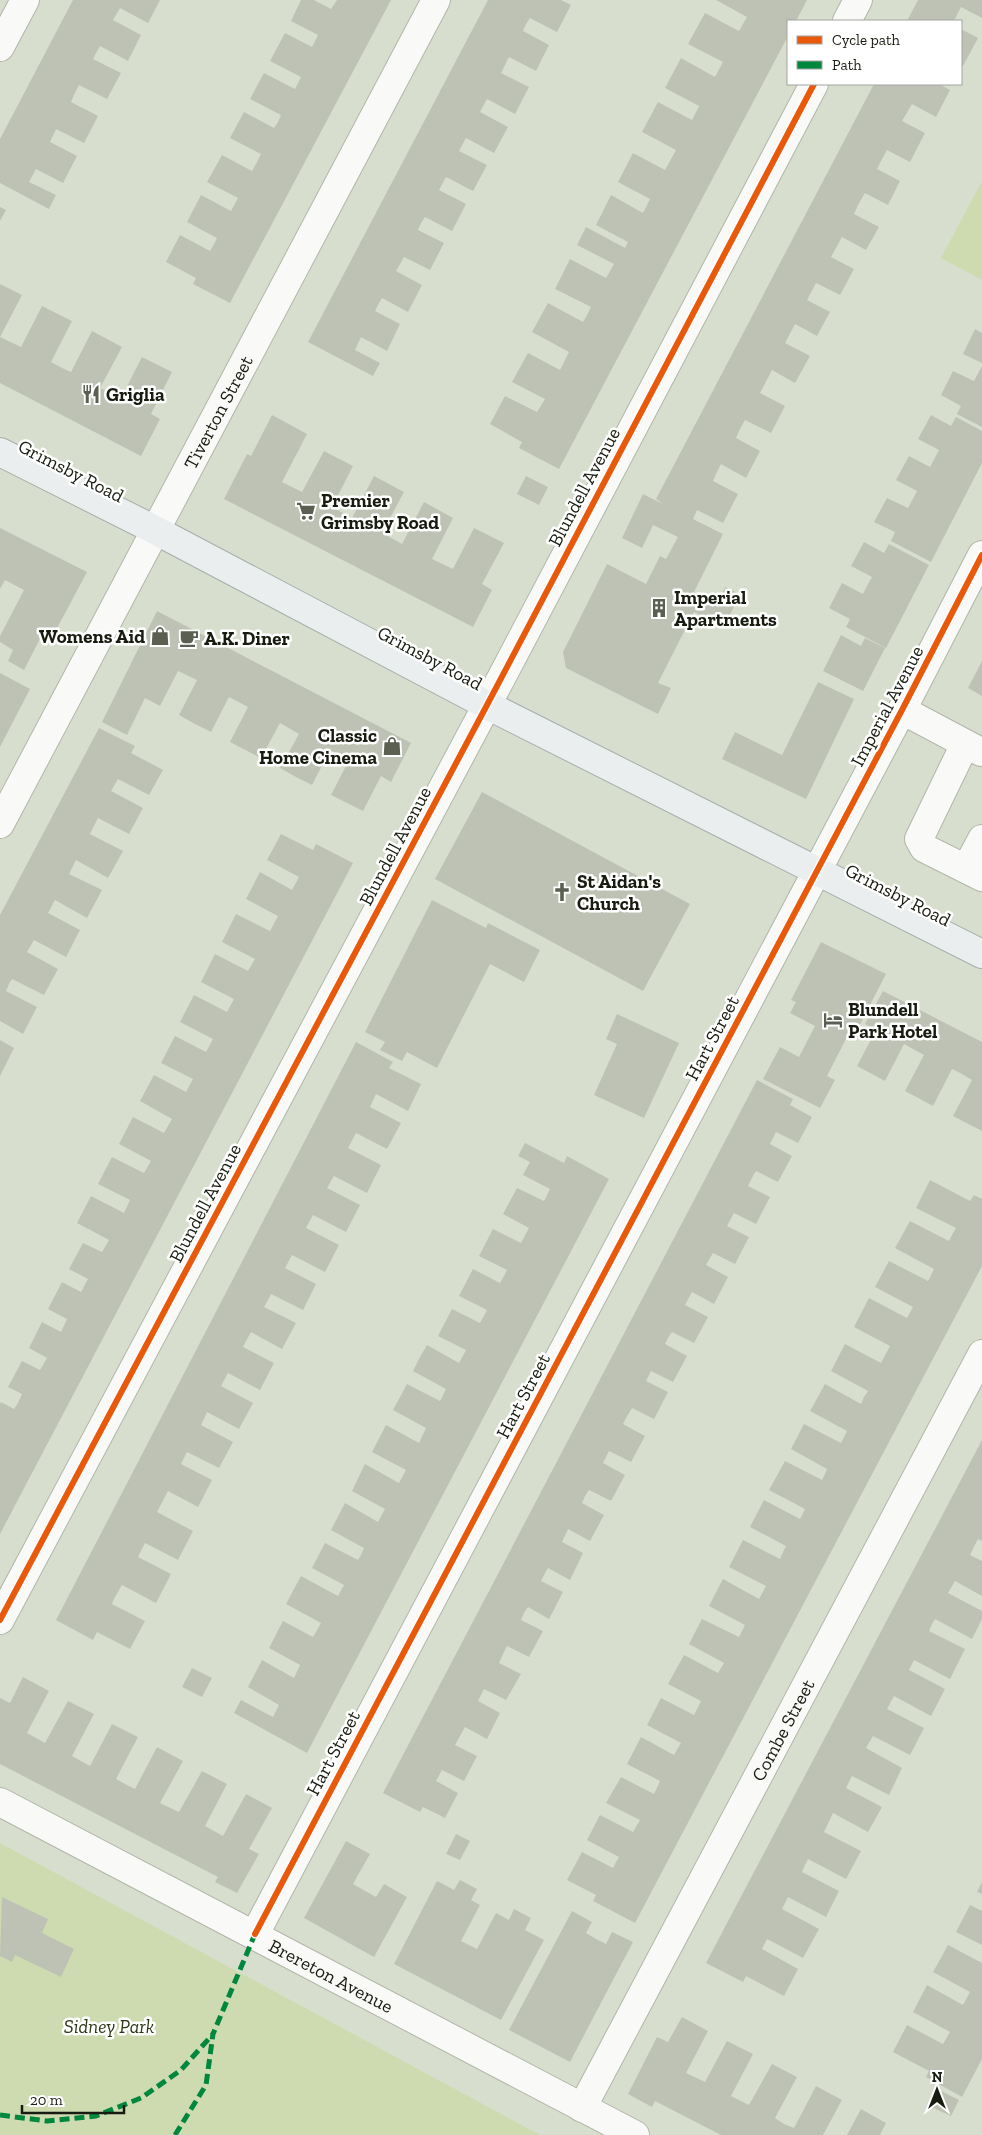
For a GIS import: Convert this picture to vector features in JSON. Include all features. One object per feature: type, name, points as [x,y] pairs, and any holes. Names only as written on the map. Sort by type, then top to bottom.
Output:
[{"type":"main road","name":"Grimsby Road","points":[[0,452],[155,530],[487,705],[982,954]]},
{"type":"street","points":[[0,47],[25,0]]},
{"type":"street","name":"Tiverton Street","points":[[0,824],[436,0]]},
{"type":"street","points":[[848,20],[858,0]]},
{"type":"street","name":"Blundell Avenue","points":[[0,1620],[487,705],[813,85]]},
{"type":"street","name":"Imperial Avenue","points":[[818,871],[982,554]]},
{"type":"street","points":[[902,710],[974,748],[919,839],[924,848],[974,873],[982,839]]},
{"type":"street","name":"Hart Street","points":[[255,1934],[818,871]]},
{"type":"street","name":"Combe Street","points":[[582,2108],[982,1354]]},
{"type":"street","name":"Brereton Avenue","points":[[0,1802],[255,1934],[635,2135]]},
{"type":"green space","points":[[982,181],[982,280],[941,258]]},
{"type":"green space","name":"Sidney Park","points":[[0,1843],[540,2135],[0,2135]]},
{"type":"building","points":[[73,0],[160,0],[148,23],[120,8],[113,20],[141,35],[128,61],[100,46],[96,53],[93,59],[121,73],[107,99],[79,85],[71,102],[98,116],[84,143],[56,129],[50,142],[77,156],[63,183],[36,169],[29,182],[56,195],[49,209],[0,183],[0,139]]},
{"type":"building","points":[[301,0],[314,0],[331,9],[337,0],[391,0],[230,303],[193,284],[196,278],[166,262],[180,235],[210,251],[214,244],[217,238],[187,222],[201,195],[231,211],[238,198],[207,182],[222,155],[252,171],[257,162],[261,154],[230,138],[244,112],[274,128],[278,122],[281,115],[250,99],[264,73],[295,89],[301,77],[270,61],[285,33],[312,47],[318,35],[291,21]]},
{"type":"building","points":[[488,0],[561,0],[571,5],[557,32],[530,18],[526,24],[523,31],[549,45],[536,71],[509,57],[501,73],[529,87],[515,114],[487,99],[480,112],[508,127],[494,153],[466,138],[459,151],[487,165],[473,191],[446,177],[439,190],[466,204],[452,231],[425,217],[421,223],[418,230],[444,243],[430,270],[404,257],[396,271],[422,285],[408,312],[382,298],[378,305],[375,311],[400,324],[387,351],[361,337],[355,350],[380,363],[373,376],[308,342]]},
{"type":"building","points":[[716,0],[807,0],[797,20],[787,20],[787,38],[559,469],[519,448],[522,442],[490,424],[505,396],[537,412],[545,399],[512,382],[528,353],[560,370],[569,352],[532,332],[548,303],[583,322],[591,307],[555,289],[570,259],[606,278],[614,264],[577,245],[586,227],[625,248],[628,242],[596,225],[611,195],[643,213],[650,199],[618,182],[633,153],[665,170],[676,150],[642,132],[658,102],[692,120],[699,106],[665,88],[681,58],[715,77],[723,62],[688,44],[705,13],[739,31],[747,17]]},
{"type":"building","points":[[918,0],[982,0],[982,18],[961,7],[954,20],[908,20]]},
{"type":"building","points":[[962,30],[978,38],[962,66]]},
{"type":"building","points":[[873,85],[941,85],[950,90],[936,117],[912,104],[902,121],[925,133],[910,162],[887,150],[881,161],[877,169],[900,181],[888,205],[865,193],[858,205],[854,214],[879,227],[866,250],[842,237],[831,257],[854,269],[840,295],[816,283],[807,300],[830,312],[817,336],[795,324],[785,343],[810,356],[795,383],[772,370],[760,393],[785,406],[771,433],[745,420],[739,431],[736,438],[760,451],[746,478],[721,464],[713,481],[738,494],[723,523],[697,510],[693,519],[723,534],[694,592],[717,604],[725,587],[740,594],[724,627],[694,612],[658,683],[671,688],[658,714],[566,668],[563,652],[607,564],[646,584],[660,556],[666,559],[678,537],[653,525],[642,548],[622,538],[643,494],[663,504],[656,499]]},
{"type":"building","points":[[0,207],[6,210],[0,221]]},
{"type":"building","points":[[0,284],[22,295],[0,337]]},
{"type":"building","points":[[42,306],[72,321],[51,362],[60,367],[71,372],[92,331],[122,347],[100,388],[121,398],[142,357],[172,372],[151,414],[160,419],[141,456],[0,383],[0,337],[21,347]]},
{"type":"building","points":[[975,329],[982,333],[982,363],[963,354]]},
{"type":"building","points":[[982,366],[982,427],[957,414],[961,406],[941,395],[953,371],[974,381]]},
{"type":"building","points":[[272,415],[307,434],[282,482],[302,492],[324,451],[353,466],[332,507],[352,518],[374,476],[404,492],[382,533],[402,544],[424,502],[453,518],[432,559],[453,569],[474,528],[504,543],[482,584],[492,590],[473,627],[224,499],[247,454],[251,456]]},
{"type":"building","points":[[931,415],[951,426],[956,417],[982,431],[982,463],[931,562],[891,541],[895,532],[874,522],[887,498],[908,508],[917,491],[896,480],[909,456],[930,467],[939,450],[918,439]]},
{"type":"building","points":[[526,476],[548,487],[539,505],[517,494]]},
{"type":"building","points":[[0,528],[87,572],[55,632],[46,627],[24,670],[8,661],[13,650],[0,642],[0,636],[24,590],[5,580],[0,589]]},
{"type":"building","points":[[864,542],[884,553],[889,544],[929,565],[886,648],[846,627],[850,619],[829,608],[842,583],[863,594],[872,577],[851,566]]},
{"type":"building","points":[[157,611],[411,743],[391,782],[381,776],[363,811],[331,795],[349,760],[330,750],[312,785],[296,777],[280,768],[299,734],[280,723],[261,758],[230,742],[248,707],[229,697],[211,732],[195,724],[179,715],[197,680],[178,671],[160,706],[145,698],[127,735],[102,722]]},
{"type":"building","points":[[841,635],[861,646],[865,638],[885,648],[863,691],[823,671]]},
{"type":"building","points":[[982,661],[982,696],[968,688]]},
{"type":"building","points":[[0,673],[30,689],[0,747]]},
{"type":"building","points":[[818,682],[854,699],[806,799],[722,759],[735,732],[782,755]]},
{"type":"building","points":[[99,728],[135,746],[131,753],[163,770],[149,795],[118,779],[111,791],[143,808],[129,834],[98,818],[90,834],[123,851],[108,878],[76,860],[69,874],[102,890],[87,918],[55,900],[48,913],[80,930],[66,957],[34,940],[27,952],[58,969],[44,995],[12,979],[9,984],[6,991],[37,1007],[23,1034],[0,1021],[0,915]]},
{"type":"building","name":"St Aidan's Church","points":[[482,792],[690,904],[643,991],[435,879]]},
{"type":"building","points":[[281,834],[313,850],[316,844],[353,863],[0,1534],[0,1404],[1,1402],[14,1409],[18,1403],[22,1394],[8,1387],[22,1361],[40,1370],[47,1358],[29,1348],[42,1322],[61,1332],[67,1319],[48,1309],[62,1282],[81,1292],[88,1279],[69,1269],[83,1243],[102,1252],[109,1240],[77,1223],[91,1196],[124,1213],[130,1200],[98,1184],[112,1157],[144,1173],[151,1161],[119,1144],[133,1117],[164,1133],[172,1119],[140,1101],[154,1075],[186,1092],[193,1079],[161,1063],[175,1036],[206,1052],[213,1039],[180,1022],[194,995],[227,1012],[234,999],[201,982],[215,954],[248,971],[255,959],[222,942],[236,914],[270,931],[278,916],[246,899],[260,872],[292,890],[299,877],[267,860]]},
{"type":"building","points":[[432,900],[486,928],[488,923],[540,950],[524,982],[490,964],[437,1068],[407,1052],[402,1061],[380,1050],[385,1042],[365,1032]]},
{"type":"building","name":"Blundell Park Hotel","points":[[821,942],[886,974],[855,1034],[850,1031],[827,1076],[835,1080],[820,1108],[763,1079],[780,1047],[799,1057],[815,1026],[790,1013],[796,1002],[791,1000]]},
{"type":"building","points":[[883,991],[982,1042],[982,1131],[953,1116],[972,1080],[962,1074],[952,1069],[933,1106],[905,1091],[924,1055],[904,1044],[885,1081],[857,1066],[876,1030],[865,1024]]},
{"type":"building","points":[[617,1014],[679,1043],[644,1118],[594,1095],[617,1044],[606,1039]]},
{"type":"building","points":[[0,1040],[14,1048],[0,1076]]},
{"type":"building","points":[[356,1042],[393,1062],[389,1068],[421,1084],[408,1111],[376,1094],[370,1107],[401,1123],[387,1149],[356,1133],[348,1148],[381,1165],[367,1193],[334,1176],[327,1188],[360,1205],[346,1232],[313,1215],[306,1228],[339,1245],[325,1272],[292,1255],[285,1268],[316,1284],[303,1310],[271,1294],[264,1307],[296,1323],[282,1349],[251,1332],[245,1343],[243,1347],[274,1363],[260,1390],[228,1373],[221,1386],[253,1403],[239,1429],[207,1412],[201,1425],[233,1442],[219,1468],[187,1452],[181,1464],[212,1480],[198,1507],[168,1491],[157,1512],[193,1531],[178,1560],[145,1543],[138,1557],[171,1574],[156,1603],[122,1585],[115,1597],[112,1604],[145,1621],[130,1649],[97,1632],[93,1640],[56,1620]]},
{"type":"building","points":[[757,1080],[793,1099],[790,1105],[812,1117],[798,1143],[776,1132],[770,1144],[792,1156],[778,1182],[756,1171],[753,1176],[748,1186],[770,1197],[756,1224],[734,1213],[727,1226],[749,1237],[735,1264],[713,1253],[706,1265],[728,1277],[714,1304],[692,1292],[685,1305],[708,1317],[694,1343],[672,1332],[668,1338],[665,1344],[687,1356],[673,1382],[651,1371],[646,1381],[668,1392],[654,1419],[632,1408],[626,1418],[623,1424],[645,1436],[631,1462],[609,1451],[603,1463],[625,1475],[611,1501],[589,1490],[585,1496],[582,1503],[604,1515],[590,1541],[568,1529],[562,1542],[583,1553],[570,1580],[548,1568],[544,1575],[541,1581],[563,1592],[549,1619],[528,1607],[524,1613],[521,1620],[543,1631],[529,1657],[507,1646],[499,1663],[521,1674],[506,1700],[484,1689],[478,1701],[500,1713],[487,1739],[465,1727],[455,1745],[477,1756],[464,1781],[442,1770],[436,1781],[458,1793],[445,1818],[423,1807],[420,1812],[383,1793]]},
{"type":"building","points":[[525,1143],[564,1163],[567,1156],[609,1179],[307,1753],[234,1713],[241,1700],[273,1717],[279,1705],[248,1687],[262,1660],[294,1678],[300,1665],[269,1648],[283,1621],[313,1637],[321,1623],[286,1604],[301,1576],[338,1596],[344,1585],[312,1568],[325,1543],[358,1560],[361,1555],[364,1548],[331,1530],[345,1503],[378,1522],[385,1509],[352,1491],[365,1464],[399,1483],[406,1470],[372,1452],[386,1425],[419,1443],[426,1428],[393,1410],[407,1384],[440,1401],[446,1389],[413,1371],[420,1357],[427,1345],[459,1363],[466,1350],[438,1336],[452,1309],[480,1323],[487,1310],[459,1296],[473,1269],[500,1283],[504,1276],[507,1270],[479,1256],[493,1229],[521,1243],[529,1228],[503,1214],[517,1188],[544,1201],[550,1189],[523,1175],[530,1162],[518,1156]]},
{"type":"building","points":[[930,1180],[970,1201],[974,1195],[982,1199],[982,1266],[635,1923],[593,1901],[596,1895],[567,1880],[582,1852],[613,1868],[619,1857],[587,1840],[600,1815],[633,1832],[640,1820],[606,1803],[621,1777],[654,1794],[660,1781],[627,1764],[641,1737],[674,1755],[681,1743],[647,1725],[661,1698],[694,1715],[701,1701],[668,1684],[684,1655],[718,1673],[724,1663],[689,1644],[702,1619],[739,1637],[745,1625],[709,1606],[723,1579],[759,1599],[766,1586],[729,1567],[743,1540],[780,1559],[786,1546],[750,1527],[764,1500],[800,1519],[805,1509],[769,1490],[785,1461],[822,1480],[827,1469],[791,1449],[804,1424],[841,1443],[847,1431],[810,1411],[825,1384],[861,1404],[868,1391],[831,1371],[845,1344],[881,1363],[890,1346],[854,1327],[869,1298],[907,1318],[913,1307],[875,1287],[889,1261],[928,1281],[934,1269],[895,1248],[910,1221],[949,1241],[956,1228],[916,1208]]},
{"type":"building","points":[[982,1440],[982,1541],[978,1539],[970,1555],[982,1561],[982,1596],[955,1581],[948,1593],[982,1611],[982,1619],[972,1639],[935,1619],[932,1624],[929,1631],[965,1649],[950,1679],[914,1660],[909,1670],[945,1689],[931,1716],[894,1696],[887,1709],[924,1728],[910,1755],[873,1736],[866,1748],[902,1768],[889,1795],[852,1776],[846,1788],[882,1807],[868,1832],[833,1813],[824,1832],[861,1851],[846,1879],[808,1859],[802,1872],[839,1891],[826,1917],[788,1897],[782,1909],[819,1929],[803,1958],[767,1939],[762,1949],[798,1969],[784,1996],[746,1976],[743,1982],[706,1963]]},
{"type":"building","points":[[192,1668],[212,1678],[202,1697],[182,1687]]},
{"type":"building","points":[[23,1677],[49,1691],[27,1733],[45,1743],[68,1701],[94,1714],[72,1756],[90,1766],[112,1724],[138,1737],[116,1779],[125,1784],[135,1789],[157,1747],[183,1761],[160,1803],[179,1812],[202,1771],[227,1784],[205,1826],[223,1836],[246,1794],[272,1808],[249,1849],[259,1854],[237,1893],[215,1882],[218,1877],[0,1764],[0,1698],[10,1703]]},
{"type":"building","points":[[456,1834],[470,1841],[460,1860],[446,1854]]},
{"type":"building","points":[[346,1841],[370,1854],[353,1884],[376,1897],[384,1884],[407,1897],[374,1957],[304,1918]]},
{"type":"building","points":[[460,1880],[477,1889],[471,1900],[480,1905],[461,1941],[477,1949],[496,1913],[509,1920],[514,1909],[531,1918],[525,1930],[544,1940],[501,2020],[394,1964],[437,1881],[454,1890]]},
{"type":"building","points":[[982,1882],[982,1894],[977,1892]]},
{"type":"building","points":[[2,1897],[48,1919],[42,1933],[74,1949],[61,1977],[15,1955],[12,1962],[0,1956]]},
{"type":"building","points":[[970,1905],[982,1911],[982,1945],[956,1932]]},
{"type":"building","points":[[572,1911],[592,1922],[586,1933],[596,1939],[606,1944],[612,1932],[633,1942],[570,2062],[509,2030]]},
{"type":"building","points":[[948,1945],[982,1963],[982,2059],[962,2097],[926,2077],[929,2071],[893,2052],[907,2025],[943,2044],[950,2032],[913,2012],[927,1985],[963,2005],[970,1992],[933,1972]]},
{"type":"building","points":[[682,2017],[708,2031],[686,2073],[705,2082],[727,2041],[753,2054],[731,2096],[749,2105],[772,2064],[797,2077],[775,2118],[784,2124],[794,2128],[816,2086],[842,2100],[823,2135],[721,2135],[655,2101],[652,2107],[628,2094],[657,2037],[668,2042]]},
{"type":"building","points":[[937,2089],[959,2100],[951,2116],[929,2106]]},
{"type":"building","points":[[861,2109],[886,2123],[880,2135],[847,2135]]},
{"type":"marked path","points":[[175,2135],[206,2085],[213,2034],[255,1934]]},
{"type":"marked path","points":[[0,2115],[47,2121],[96,2116],[141,2098],[181,2070],[213,2034]]},
{"type":"cycle path","points":[[0,1620],[487,705],[813,85]]},
{"type":"cycle path","points":[[255,1934],[902,710],[982,555]]},
{"type":"place","name":"Griglia","points":[[91,394]]},
{"type":"place","name":"Premier Grimsby Road","points":[[306,511]]},
{"type":"place","name":"Imperial Apartments","points":[[659,608]]},
{"type":"place","name":"Womens Aid","points":[[160,636]]},
{"type":"place","name":"A.K. Diner","points":[[189,638]]},
{"type":"place","name":"Classic Home Cinema","points":[[392,746]]},
{"type":"place","name":"St Aidan's Church","points":[[562,892]]},
{"type":"place","name":"Blundell Park Hotel","points":[[833,1020]]}]
